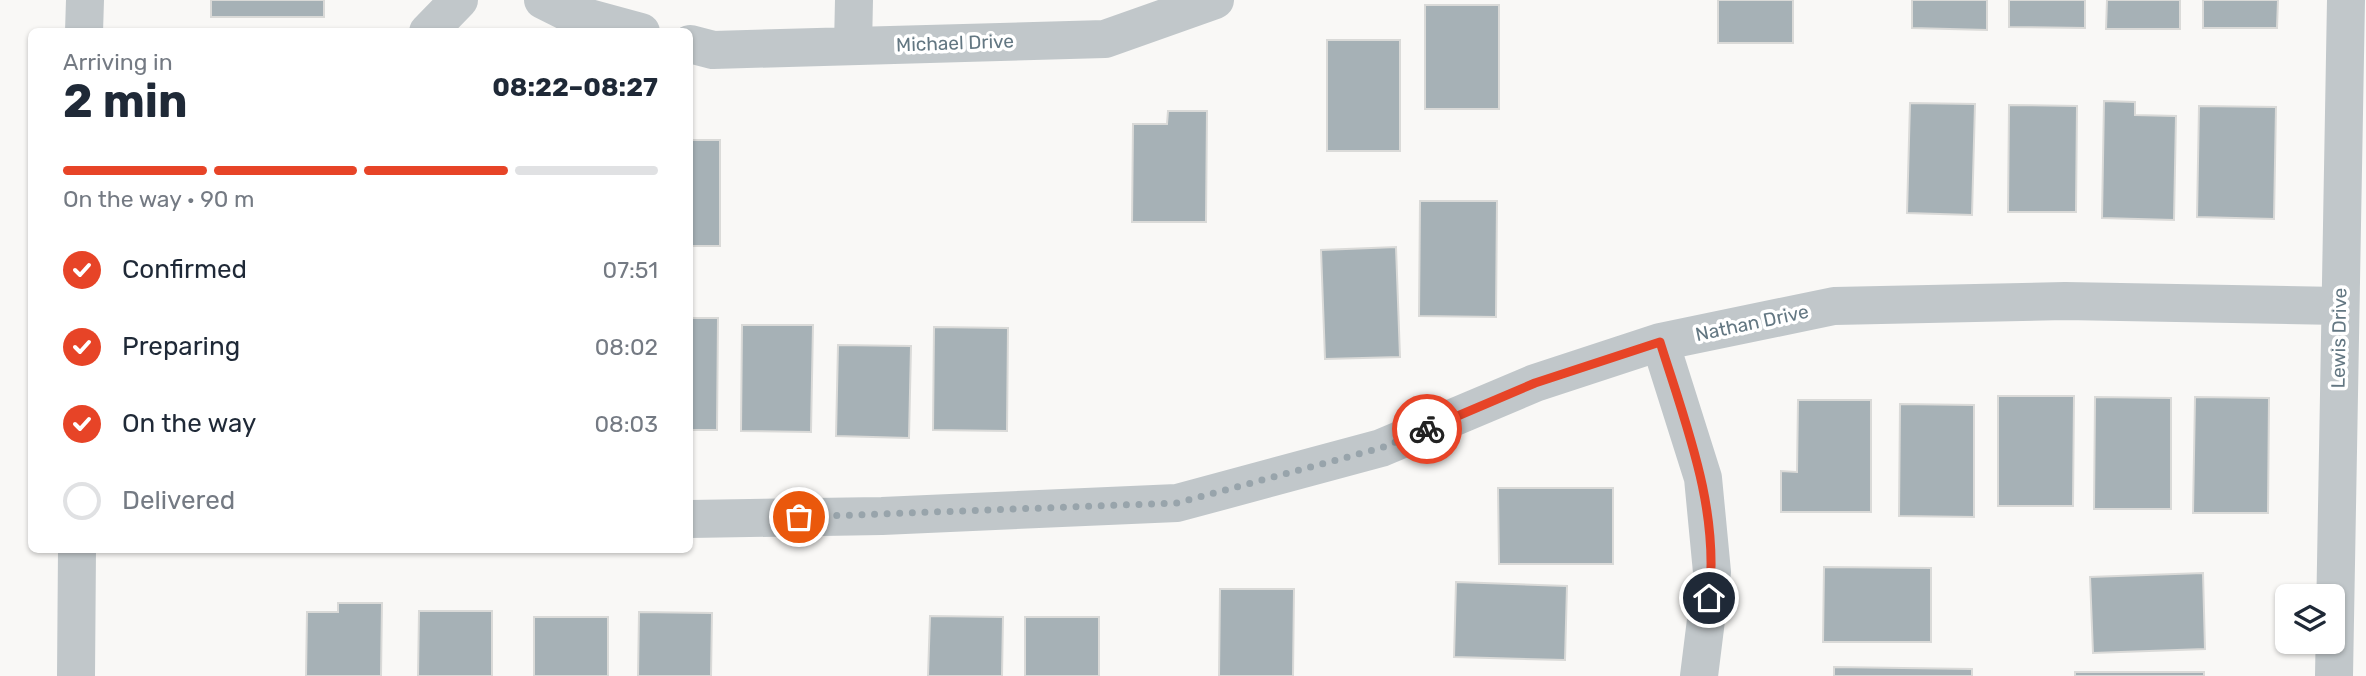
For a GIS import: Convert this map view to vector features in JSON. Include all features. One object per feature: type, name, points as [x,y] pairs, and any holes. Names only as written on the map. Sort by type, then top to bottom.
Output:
[{"type":"street","points":[[84,28],[85,0]]},
{"type":"street","points":[[432,28],[459,0]]},
{"type":"street","points":[[543,0],[567,12],[626,28]]},
{"type":"street","points":[[853,46],[854,0]]},
{"type":"street","name":"Michael Drive","points":[[693,45],[713,50],[1105,38],[1215,0]]},
{"type":"street","name":"Lewis Drive","points":[[2334,676],[2346,0]]},
{"type":"street","name":"Nathan Drive","points":[[693,519],[882,516],[1177,503],[1381,448],[1535,383],[1660,342],[1834,306],[2065,301],[2339,306]]},
{"type":"street","points":[[1660,342],[1703,478],[1712,572],[1699,676]]},
{"type":"street","points":[[76,676],[77,553]]},
{"type":"building","points":[[211,0],[324,0],[324,17],[211,17]]},
{"type":"building","points":[[1718,0],[1793,0],[1793,43],[1718,43]]},
{"type":"building","points":[[1912,0],[1987,0],[1987,30],[1912,28]]},
{"type":"building","points":[[2009,0],[2085,0],[2085,28],[2009,27]]},
{"type":"building","points":[[2107,0],[2180,0],[2180,29],[2106,29]]},
{"type":"building","points":[[2203,0],[2278,0],[2277,28],[2203,28]]},
{"type":"building","points":[[1425,5],[1499,5],[1499,109],[1425,109]]},
{"type":"building","points":[[1327,40],[1400,40],[1400,151],[1327,151]]},
{"type":"building","points":[[2104,101],[2135,102],[2135,115],[2176,116],[2174,220],[2102,218]]},
{"type":"building","points":[[1910,103],[1975,104],[1972,215],[1907,213]]},
{"type":"building","points":[[2009,105],[2077,106],[2076,212],[2008,212]]},
{"type":"building","points":[[2199,106],[2276,107],[2274,219],[2197,217]]},
{"type":"building","points":[[1168,111],[1207,111],[1206,222],[1132,222],[1133,124],[1167,124]]},
{"type":"building","points":[[693,140],[720,140],[720,246],[693,246]]},
{"type":"building","points":[[1420,201],[1497,201],[1496,317],[1419,316]]},
{"type":"building","points":[[1396,247],[1400,357],[1325,359],[1321,250]]},
{"type":"building","points":[[693,318],[718,318],[717,430],[693,430]]},
{"type":"building","points":[[742,325],[813,325],[811,432],[741,431]]},
{"type":"building","points":[[934,327],[1008,328],[1007,431],[933,430]]},
{"type":"building","points":[[838,345],[911,346],[909,438],[836,436]]},
{"type":"building","points":[[1998,396],[2074,396],[2073,506],[1998,506]]},
{"type":"building","points":[[2095,397],[2171,398],[2171,509],[2094,509]]},
{"type":"building","points":[[2195,397],[2269,398],[2268,513],[2193,513]]},
{"type":"building","points":[[1798,400],[1871,400],[1871,512],[1781,512],[1781,471],[1797,472]]},
{"type":"building","points":[[1900,404],[1974,405],[1974,517],[1899,516]]},
{"type":"building","points":[[1498,488],[1613,488],[1613,564],[1499,564]]},
{"type":"building","points":[[1824,567],[1931,568],[1931,642],[1823,642]]},
{"type":"building","points":[[2203,573],[2205,649],[2093,653],[2090,577]]},
{"type":"building","points":[[1456,582],[1567,586],[1565,660],[1454,657]]},
{"type":"building","points":[[1220,589],[1294,589],[1293,676],[1219,676]]},
{"type":"building","points":[[338,603],[382,603],[381,676],[306,676],[307,612],[338,612]]},
{"type":"building","points":[[419,611],[492,611],[492,676],[418,676]]},
{"type":"building","points":[[639,612],[712,613],[711,676],[638,676]]},
{"type":"building","points":[[930,616],[1003,617],[1002,676],[928,676]]},
{"type":"building","points":[[534,617],[608,617],[608,676],[534,676]]},
{"type":"building","points":[[1025,617],[1099,617],[1099,676],[1025,676]]},
{"type":"building","points":[[1834,667],[1972,669],[1972,676],[1834,676]]},
{"type":"building","points":[[2075,672],[2204,672],[2204,676],[2075,676]]},
{"type":"way so far","points":[[799,517],[1177,503],[1381,448],[1427,429]]},
{"type":"route","points":[[1427,429],[1535,383],[1660,342],[1703,478],[1712,572],[1709,598]]}]
